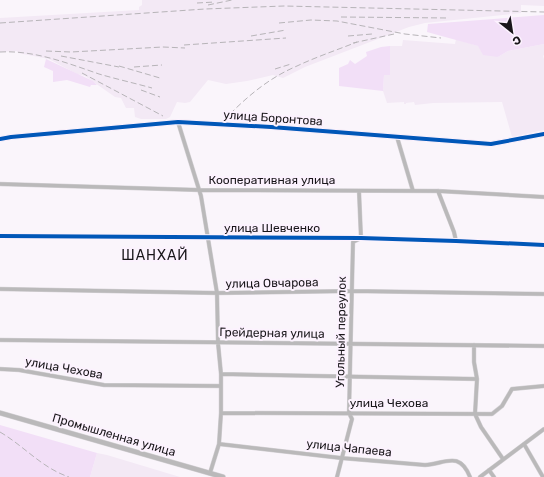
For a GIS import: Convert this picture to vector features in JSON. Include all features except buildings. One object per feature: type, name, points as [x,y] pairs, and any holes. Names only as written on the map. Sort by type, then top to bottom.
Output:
[{"type":"street","name":"улица Боронтова","points":[[0,139],[178,122],[268,127],[491,144],[544,134]]},
{"type":"street","points":[[178,122],[199,190],[217,293],[218,343],[221,374],[221,413],[218,444],[210,473]]},
{"type":"street","points":[[397,137],[413,191]]},
{"type":"street","name":"Кооперативная улица","points":[[0,184],[199,190],[438,191],[544,196]]},
{"type":"street","points":[[359,191],[361,238]]},
{"type":"street","points":[[438,191],[456,241]]},
{"type":"street","name":"улица Шевченко","points":[[0,236],[361,238],[544,245]]},
{"type":"street","name":"Угольный переулок","points":[[337,477],[352,419],[349,413],[353,242],[361,238]]},
{"type":"street","name":"улица Овчарова","points":[[0,289],[217,293],[352,292],[544,294]]},
{"type":"street","name":"Грейдерная улица","points":[[0,340],[544,346]]},
{"type":"street","points":[[474,345],[474,362],[477,380],[475,414],[481,428],[503,459]]},
{"type":"street","name":"улица Чехова","points":[[0,369],[20,370],[104,386],[221,386]]},
{"type":"street","points":[[221,374],[477,380]]},
{"type":"street","name":"улица Чехова","points":[[221,413],[492,414],[502,406],[512,389],[544,386]]},
{"type":"street","name":"Промышленная улица","points":[[0,413],[223,477]]},
{"type":"street","points":[[480,477],[544,429]]},
{"type":"street","name":"улица Чапаева","points":[[218,444],[341,458],[425,465],[433,465],[450,460],[456,461],[461,465],[470,477]]},
{"type":"street","points":[[524,444],[543,477]]},
{"type":"street","points":[[490,470],[494,477]]},
{"type":"shaded area","points":[[142,0],[544,0],[544,6],[521,5],[521,13],[425,23],[409,27],[305,67],[283,78],[273,75],[226,84],[208,80],[190,102],[177,102],[170,117],[166,119],[141,119],[135,117],[134,108],[126,108],[121,98],[115,97],[85,76],[77,74],[49,59],[18,53],[17,51],[0,52],[0,18],[139,10],[139,7],[142,5]]},
{"type":"shaded area","points":[[544,15],[544,44],[508,51],[498,57],[483,55],[478,46],[427,32],[428,24]]},
{"type":"shaded area","points":[[456,39],[478,46],[498,57],[508,51],[544,44],[544,130],[512,137],[502,102],[433,103],[415,105],[414,102],[406,104],[404,104],[404,102],[387,103],[383,91],[384,75],[390,75],[390,46],[402,46],[403,40],[455,44]]},
{"type":"shaded area","points":[[390,46],[390,75],[384,75],[383,91],[339,86],[339,68],[348,64],[350,60],[355,64],[367,56],[366,52],[381,47]]},
{"type":"shaded area","points":[[46,59],[93,81],[97,85],[91,85],[90,87],[67,80],[53,82],[53,71],[44,67]]},
{"type":"shaded area","points":[[0,425],[97,453],[90,477],[0,477]]},
{"type":"shaded area","points":[[97,453],[107,455],[180,477],[90,477]]},
{"type":"railway","points":[[208,5],[232,0]]},
{"type":"railway","points":[[197,3],[215,2]]},
{"type":"railway","points":[[0,23],[205,9],[284,6],[544,12]]},
{"type":"railway","points":[[341,17],[449,18]]},
{"type":"railway","points":[[279,23],[311,20],[337,21],[405,34],[441,38]]},
{"type":"railway","points":[[251,36],[286,30]]},
{"type":"railway","points":[[348,36],[372,34]]},
{"type":"railway","points":[[353,43],[394,34]]},
{"type":"railway","points":[[184,45],[286,38]]},
{"type":"railway","points":[[230,114],[253,93],[278,75],[357,42]]},
{"type":"railway","points":[[46,51],[71,52],[163,47],[185,48]]},
{"type":"railway","points":[[0,52],[38,55],[99,74],[152,88]]},
{"type":"railway","points":[[61,56],[119,67]]},
{"type":"railway","points":[[275,69],[291,64]]},
{"type":"railway","points":[[134,67],[162,65]]},
{"type":"railway","points":[[119,66],[160,78]]},
{"type":"railway","points":[[82,73],[163,116]]},
{"type":"railway","points":[[141,90],[160,97]]},
{"type":"railway","points":[[0,432],[50,468],[69,477]]},
{"type":"cycle path","points":[[0,139],[178,122],[271,127],[491,144],[544,134]]},
{"type":"cycle path","points":[[0,236],[361,238],[544,245]]},
{"type":"district","name":"ШАНХАЙ","points":[[155,255]]}]
